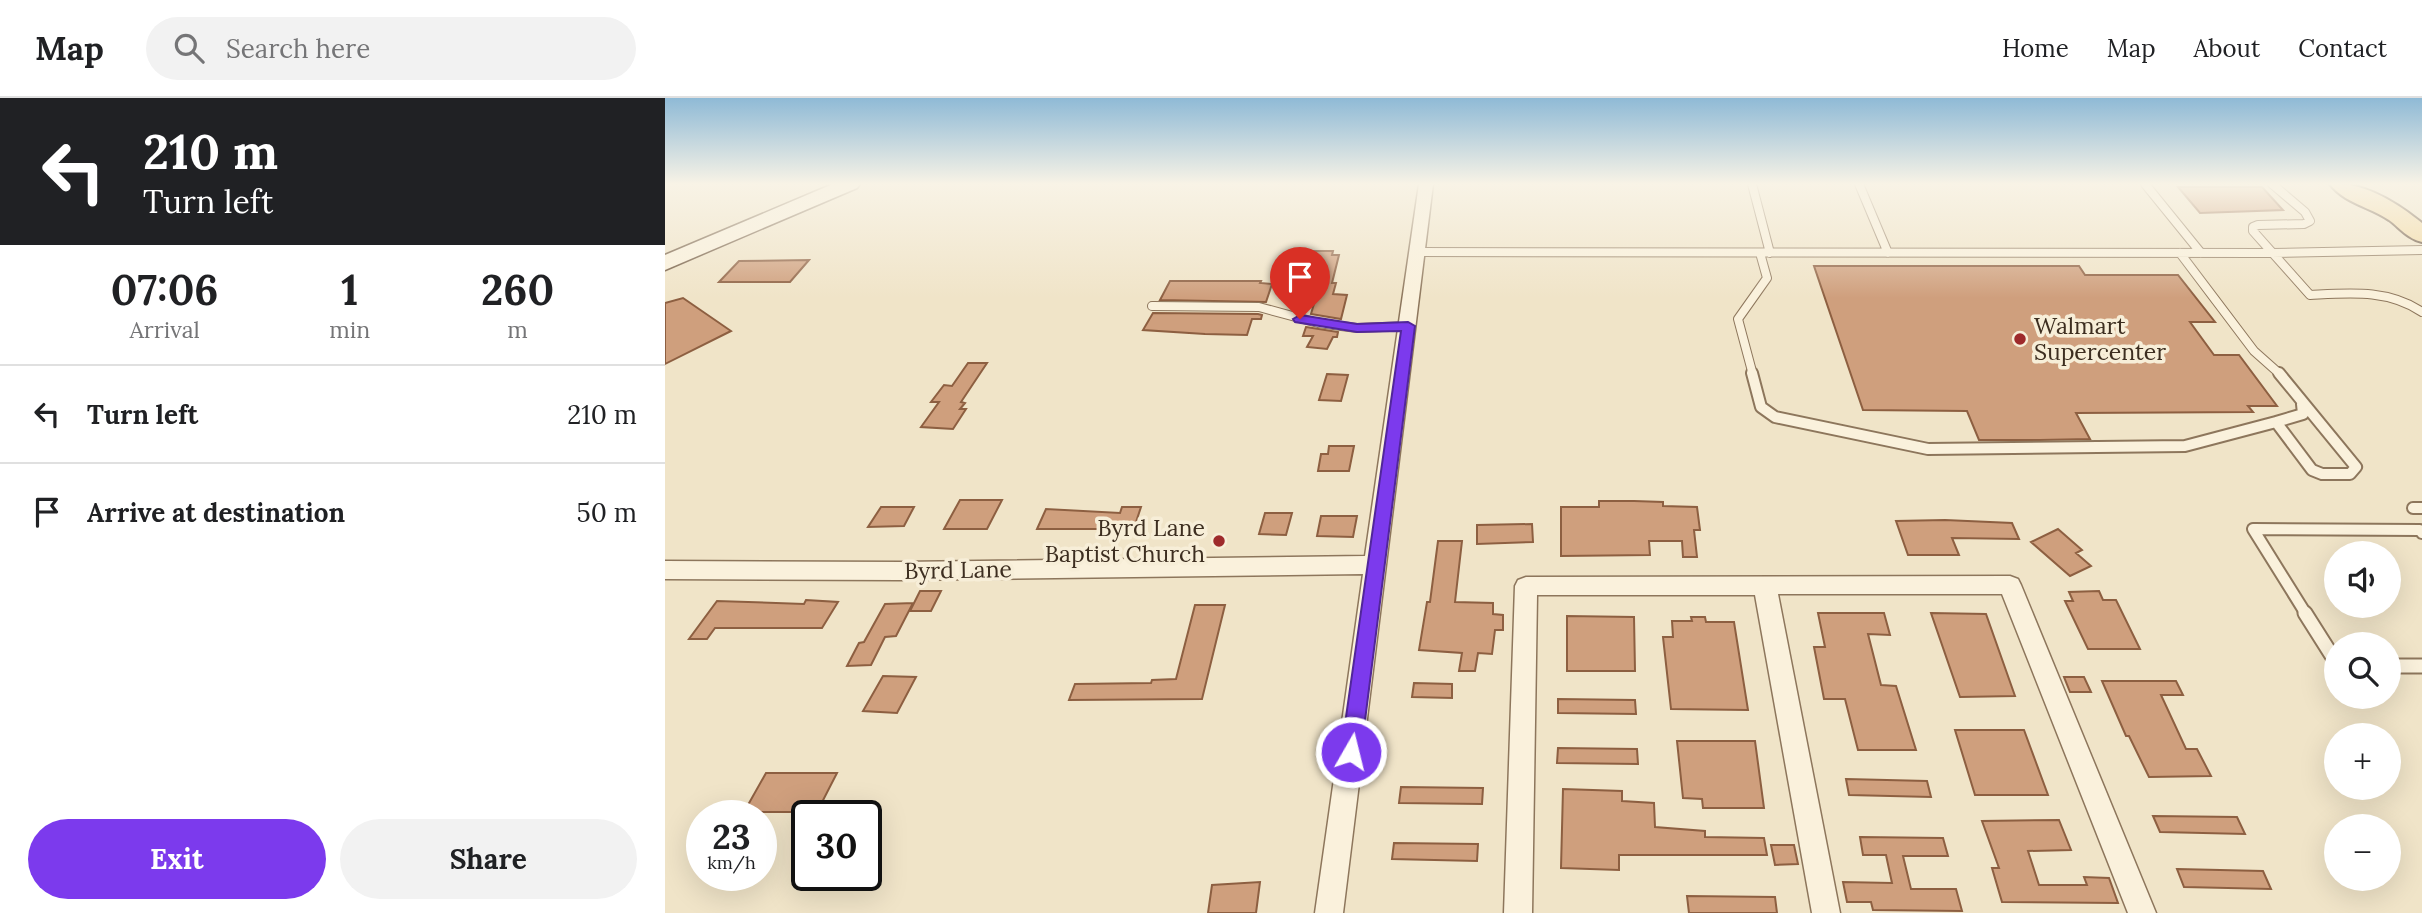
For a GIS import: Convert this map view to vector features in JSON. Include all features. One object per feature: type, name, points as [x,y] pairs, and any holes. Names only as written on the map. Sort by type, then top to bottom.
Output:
[{"type":"main road","points":[[665,263],[761,222]]},
{"type":"main road","points":[[2406,222],[2422,235]]},
{"type":"street","points":[[1329,913],[1421,222]]},
{"type":"street","name":"Byrd Lane","points":[[665,570],[901,571],[1377,565]]},
{"type":"street","points":[[1518,913],[1526,586],[2010,585],[2142,913]]},
{"type":"street","points":[[1765,586],[1826,913]]},
{"type":"lane","points":[[1759,222],[1767,278],[1738,319],[1761,407],[1775,417],[1928,449],[2185,446],[2302,414],[2302,404]]},
{"type":"lane","points":[[1875,222],[1888,253]]},
{"type":"lane","points":[[2176,222],[2201,253]]},
{"type":"lane","points":[[2308,222],[2253,227],[2272,253],[2310,295],[2388,295],[2409,302],[2422,312]]},
{"type":"lane","points":[[1417,252],[2272,253],[2422,250]]},
{"type":"lane","points":[[2180,253],[2254,351],[2281,375],[2356,467],[2350,474],[2322,474],[2312,470],[2276,422]]},
{"type":"lane","points":[[1151,306],[1259,307],[1318,323],[1344,326],[1408,326]]},
{"type":"lane","points":[[2324,643],[2253,529],[2420,530],[2422,533]]},
{"type":"lane","points":[[2401,666],[2422,666]]},
{"type":"building","points":[[1306,251],[1333,251],[1332,255],[1339,255],[1332,283],[1336,283],[1333,294],[1347,295],[1341,319],[1311,314],[1316,297],[1294,297]]},
{"type":"building","points":[[809,260],[790,282],[719,282],[739,261]]},
{"type":"building","name":"Walmart Supercenter","points":[[1814,266],[2079,266],[2085,275],[2178,275],[2215,322],[2190,322],[2214,355],[2239,355],[2277,406],[2248,406],[2253,412],[2076,413],[2090,439],[2040,440],[1979,440],[1967,411],[1863,410]]},
{"type":"building","points":[[1170,281],[1261,281],[1260,283],[1272,284],[1266,302],[1160,300]]},
{"type":"building","points":[[683,298],[731,331],[665,364],[665,303]]},
{"type":"building","points":[[1153,313],[1262,315],[1261,319],[1252,319],[1247,335],[1143,330]]},
{"type":"building","points":[[1306,327],[1338,332],[1337,337],[1333,337],[1327,349],[1307,347],[1313,336],[1303,336]]},
{"type":"building","points":[[968,363],[987,363],[961,402],[965,403],[960,409],[966,409],[953,429],[921,427],[939,402],[931,402],[944,385],[952,386]]},
{"type":"building","points":[[1327,374],[1348,375],[1341,401],[1319,400]]},
{"type":"building","points":[[1329,446],[1354,446],[1349,471],[1318,471],[1321,454],[1328,454]]},
{"type":"building","points":[[960,500],[1002,500],[987,529],[944,529]]},
{"type":"building","points":[[1599,501],[1663,502],[1663,506],[1697,507],[1700,530],[1694,530],[1697,557],[1683,557],[1682,541],[1649,541],[1650,555],[1561,556],[1561,507],[1599,507]]},
{"type":"building","points":[[881,507],[914,507],[904,526],[868,527]]},
{"type":"building","points":[[1122,507],[1141,507],[1135,525],[1117,525],[1115,529],[1037,529],[1046,509],[1120,513]]},
{"type":"building","points":[[1265,513],[1292,513],[1286,535],[1259,534]]},
{"type":"building","points":[[1321,516],[1357,516],[1353,537],[1317,536]]},
{"type":"building","points":[[1896,521],[2012,523],[2019,539],[1952,538],[1959,555],[1908,555]]},
{"type":"building","points":[[1532,524],[1533,542],[1477,544],[1477,525]]},
{"type":"building","points":[[2058,529],[2082,550],[2076,553],[2091,566],[2070,576],[2031,542]]},
{"type":"building","points":[[1438,541],[1462,541],[1455,602],[1493,603],[1493,614],[1503,615],[1503,630],[1495,630],[1492,654],[1478,653],[1475,671],[1459,671],[1462,653],[1419,650],[1427,602],[1430,602]]},
{"type":"building","points":[[920,591],[941,591],[931,611],[910,611]]},
{"type":"building","points":[[2099,591],[2103,600],[2116,600],[2140,649],[2088,649],[2065,601],[2073,601],[2069,592]]},
{"type":"building","points":[[806,600],[838,602],[822,628],[715,628],[707,639],[689,639],[717,601],[804,604]]},
{"type":"building","points":[[913,603],[896,636],[885,637],[871,665],[847,666],[885,604]]},
{"type":"building","points":[[1195,605],[1225,605],[1202,699],[1069,700],[1075,684],[1151,683],[1152,680],[1176,679]]},
{"type":"building","points":[[1818,613],[1884,613],[1890,635],[1868,634],[1881,685],[1896,686],[1916,750],[1858,750],[1845,699],[1824,699],[1814,647],[1825,647]]},
{"type":"building","points":[[1931,613],[1986,614],[2015,696],[1960,697]]},
{"type":"building","points":[[1567,616],[1634,617],[1635,671],[1567,671]]},
{"type":"building","points":[[1691,617],[1705,617],[1706,622],[1734,622],[1748,710],[1671,709],[1663,637],[1673,637],[1672,621],[1692,621]]},
{"type":"building","points":[[883,676],[916,677],[897,713],[863,711]]},
{"type":"building","points":[[2064,677],[2084,677],[2091,692],[2070,692]]},
{"type":"building","points":[[2102,681],[2176,681],[2183,695],[2161,695],[2186,749],[2197,749],[2211,776],[2149,777],[2129,736],[2126,736]]},
{"type":"building","points":[[1414,683],[1452,684],[1452,698],[1412,697]]},
{"type":"building","points":[[1558,699],[1635,700],[1636,714],[1558,713]]},
{"type":"building","points":[[1955,730],[2024,730],[2048,795],[1975,795]]},
{"type":"building","points":[[1677,741],[1755,741],[1764,808],[1703,808],[1702,799],[1683,798]]},
{"type":"building","points":[[1558,748],[1637,749],[1638,764],[1557,763]]},
{"type":"building","points":[[766,773],[837,773],[823,800],[791,800],[791,812],[777,812],[777,800],[751,800]]},
{"type":"building","points":[[1846,779],[1927,781],[1931,797],[1849,795]]},
{"type":"building","points":[[1401,787],[1483,788],[1482,804],[1399,803]]},
{"type":"building","points":[[1563,789],[1622,791],[1622,801],[1654,803],[1655,827],[1705,831],[1705,837],[1764,838],[1767,855],[1619,855],[1619,870],[1561,868]]},
{"type":"building","points":[[2153,816],[2237,817],[2245,834],[2160,832]]},
{"type":"building","points":[[2059,820],[2071,850],[2028,851],[2039,885],[2087,885],[2084,877],[2109,878],[2118,903],[2002,902],[1992,868],[1999,868],[1982,821]]},
{"type":"building","points":[[1860,837],[1943,838],[1948,856],[1903,856],[1911,889],[1956,889],[1962,911],[1873,910],[1871,902],[1847,902],[1843,882],[1892,883],[1886,855],[1863,855]]},
{"type":"building","points":[[1394,843],[1478,844],[1477,861],[1392,859]]},
{"type":"building","points":[[1771,845],[1794,845],[1798,864],[1775,865]]},
{"type":"building","points":[[2177,869],[2263,871],[2271,889],[2184,887]]},
{"type":"building","points":[[1260,882],[1256,913],[1208,913],[1212,885]]},
{"type":"building","points":[[1687,896],[1775,897],[1777,913],[1689,913]]},
{"type":"place","name":"Walmart Supercenter","points":[[2020,339]]},
{"type":"place","name":"Byrd Lane Baptist Church","points":[[1219,541]]},
{"type":"route","points":[[1300,319],[1357,328],[1408,326],[1351,752]]}]
